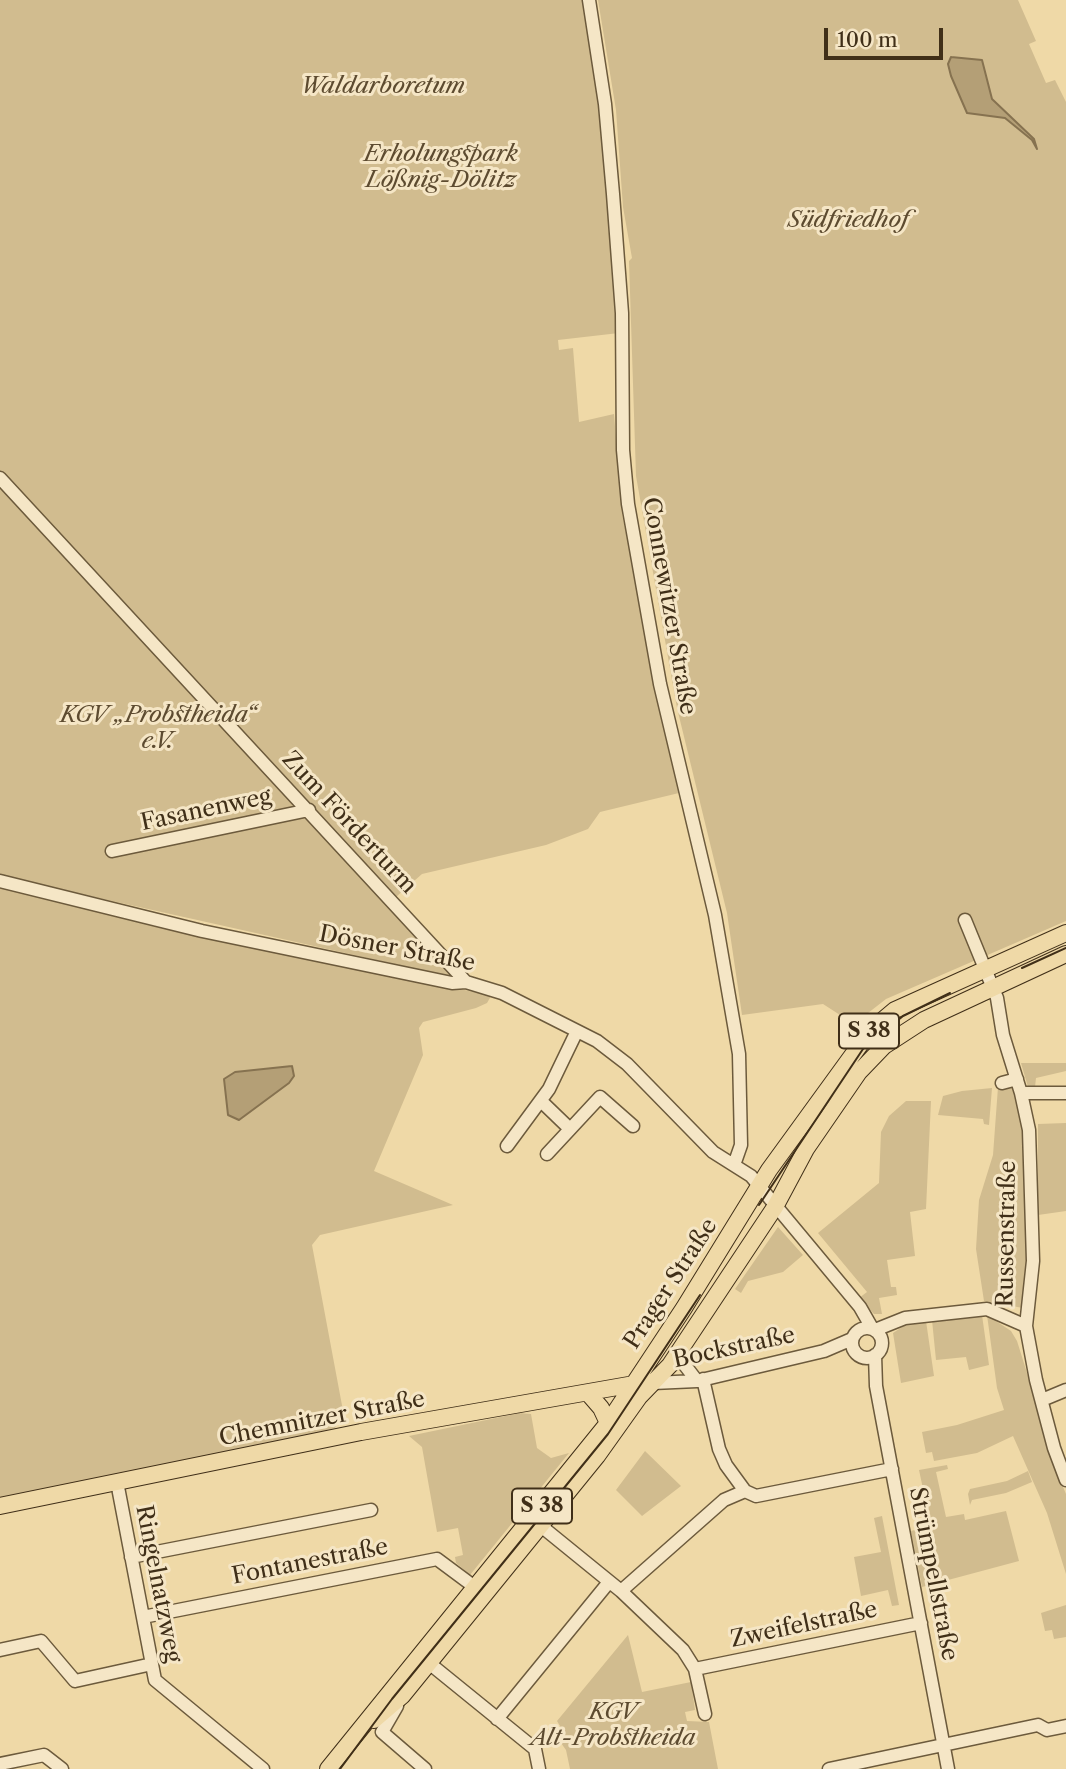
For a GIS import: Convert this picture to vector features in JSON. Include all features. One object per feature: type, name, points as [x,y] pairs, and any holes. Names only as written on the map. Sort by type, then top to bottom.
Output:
[{"type":"main road","name":"Prager Straße","points":[[363,1727],[402,1696],[597,1457],[639,1397],[677,1355],[767,1198],[804,1117],[858,1045],[882,1019],[1066,933]]},
{"type":"main road","name":"Prager Straße","points":[[328,1769],[608,1423],[767,1198],[806,1149],[848,1086],[872,1058],[917,1023],[1066,954]]},
{"type":"main road","name":"Chemnitzer Straße","points":[[0,1506],[361,1432],[634,1384],[653,1383]]},
{"type":"main road","points":[[588,1392],[601,1408],[608,1423]]},
{"type":"street","name":"Connewitzer Straße","points":[[589,0],[609,138],[622,313],[623,450],[628,504],[660,684],[715,915],[740,1054],[741,1145],[734,1165]]},
{"type":"street","name":"Zum Förderturm","points":[[0,478],[466,982]]},
{"type":"street","name":"Fasanenweg","points":[[112,851],[309,810]]},
{"type":"street","name":"Dösner Straße","points":[[0,881],[202,931],[452,983],[466,982],[502,993],[597,1041],[627,1064],[713,1152],[734,1165]]},
{"type":"street","name":"Russenstraße","points":[[965,920],[993,988],[1029,1130],[1033,1261],[1026,1326],[1054,1448],[1066,1480]]},
{"type":"street","points":[[507,1146],[541,1101],[576,1032]]},
{"type":"street","points":[[1002,1083],[1017,1079]]},
{"type":"street","points":[[1021,1093],[1066,1093]]},
{"type":"street","points":[[547,1154],[600,1097],[633,1126]]},
{"type":"street","points":[[541,1101],[570,1129]]},
{"type":"street","points":[[734,1165],[751,1177],[767,1198]]},
{"type":"street","name":"Strümpellstraße","points":[[767,1198],[860,1307],[948,1769]]},
{"type":"street","name":"Bockstraße","points":[[653,1383],[700,1380],[866,1342],[896,1320],[987,1308],[1026,1326]]},
{"type":"street","points":[[677,1355],[700,1380],[719,1448],[726,1465],[745,1491],[756,1496],[892,1469]]},
{"type":"street","points":[[1042,1400],[1066,1390]]},
{"type":"street","name":"Ringelnatzweg","points":[[117,1482],[155,1681],[264,1769]]},
{"type":"street","points":[[621,1591],[712,1508],[745,1491]]},
{"type":"street","points":[[131,1557],[371,1510]]},
{"type":"street","points":[[541,1526],[621,1591],[671,1637],[695,1669],[705,1714]]},
{"type":"street","name":"Fontanestraße","points":[[143,1617],[438,1559],[476,1588]]},
{"type":"street","points":[[497,1719],[609,1581]]},
{"type":"street","name":"Zweifelstraße","points":[[695,1669],[921,1623]]},
{"type":"street","points":[[0,1650],[41,1641],[75,1681],[152,1664]]},
{"type":"street","points":[[429,1663],[535,1749],[539,1769]]},
{"type":"street","points":[[402,1696],[382,1732],[425,1769]]},
{"type":"street","points":[[829,1769],[895,1762],[943,1745],[1038,1725],[1047,1730],[1066,1726]]},
{"type":"street","points":[[0,1764],[44,1755],[62,1769]]},
{"type":"green space","points":[[0,0],[588,0],[605,104],[619,333],[558,340],[559,350],[573,348],[579,422],[614,414],[622,514],[679,793],[600,812],[588,829],[546,845],[422,874],[396,897],[453,977],[0,876],[0,486],[21,493],[0,471]]},
{"type":"green space","name":"Südfriedhof","points":[[598,0],[1018,0],[1036,41],[1029,44],[1046,83],[1055,80],[1066,102],[1066,921],[886,999],[854,1024],[823,1004],[742,1015],[727,913],[677,708],[636,476],[629,261],[632,258],[623,207],[616,110]]},
{"type":"green space","points":[[0,885],[491,996],[487,1003],[476,1008],[423,1022],[419,1028],[423,1055],[374,1171],[453,1205],[320,1235],[312,1245],[344,1416],[335,1428],[246,1451],[0,1499]]},
{"type":"green space","points":[[1021,1063],[1066,1063],[1066,1071],[1036,1078],[1035,1087],[1028,1087]]},
{"type":"green space","points":[[998,1087],[1014,1088],[1023,1130],[1030,1257],[1023,1308],[984,1301],[976,1249],[979,1200],[993,1155]]},
{"type":"green space","points":[[992,1088],[989,1125],[984,1124],[983,1119],[938,1115],[943,1096]]},
{"type":"green space","points":[[906,1101],[931,1101],[926,1209],[910,1212],[915,1256],[887,1260],[891,1287],[896,1287],[897,1295],[879,1298],[882,1314],[874,1314],[859,1298],[867,1292],[818,1233],[879,1183],[881,1132],[889,1116]]},
{"type":"green space","points":[[1066,1123],[1066,1211],[1038,1215],[1038,1124]]},
{"type":"green space","points":[[778,1227],[803,1255],[783,1272],[748,1281],[741,1293],[735,1289]]},
{"type":"green space","points":[[982,1315],[989,1365],[969,1370],[966,1357],[936,1360],[932,1320]]},
{"type":"green space","points":[[987,1315],[1011,1331],[1017,1341],[1043,1424],[1048,1451],[1066,1494],[1066,1574],[1047,1513],[1013,1436],[977,1453],[934,1461],[932,1452],[926,1453],[922,1432],[957,1425],[1004,1410],[997,1388]]},
{"type":"green space","points":[[926,1321],[934,1376],[901,1383],[893,1333],[908,1323]]},
{"type":"green space","points":[[520,1413],[531,1414],[537,1448],[551,1458],[569,1453],[470,1575],[456,1563],[455,1557],[463,1555],[458,1528],[437,1532],[422,1447],[409,1436]]},
{"type":"green space","points":[[645,1451],[681,1486],[642,1516],[616,1490]]},
{"type":"green space","points":[[947,1465],[948,1469],[936,1472],[946,1517],[964,1514],[965,1520],[1006,1511],[1019,1561],[922,1587],[911,1531],[931,1526],[919,1470]]},
{"type":"green space","points":[[1028,1471],[1032,1482],[1006,1493],[972,1500],[970,1505],[970,1489],[1007,1481]]},
{"type":"green space","points":[[882,1516],[899,1605],[892,1606],[888,1590],[861,1596],[854,1557],[881,1552],[874,1518]]},
{"type":"green space","points":[[1066,1605],[1066,1637],[1054,1639],[1052,1630],[1045,1631],[1041,1613]]},
{"type":"green space","name":"KGV Alt-Probstheida","points":[[628,1635],[642,1692],[691,1682],[695,1710],[685,1712],[687,1721],[709,1722],[718,1769],[570,1769],[566,1750],[554,1733],[560,1726],[557,1721]]},
{"type":"shaded area","points":[[951,57],[982,60],[992,99],[1034,139],[1037,149],[1032,140],[1005,118],[967,113],[951,76],[948,64]]},
{"type":"shaded area","points":[[292,1066],[294,1076],[289,1083],[239,1120],[228,1115],[224,1079],[235,1072]]},
{"type":"tram line","points":[[1022,968],[1066,948]]},
{"type":"tram line","points":[[759,1205],[863,1049],[903,1016],[950,993]]},
{"type":"tram line","points":[[340,1769],[392,1699],[608,1434],[700,1295]]},
{"type":"park label","name":"Waldarboretum","points":[[383,86]]},
{"type":"park label","name":"Erholungspark Lößnig-Dölitz","points":[[441,167]]},
{"type":"park label","name":"KGV „Probstheida“ e.V.","points":[[158,728]]}]
